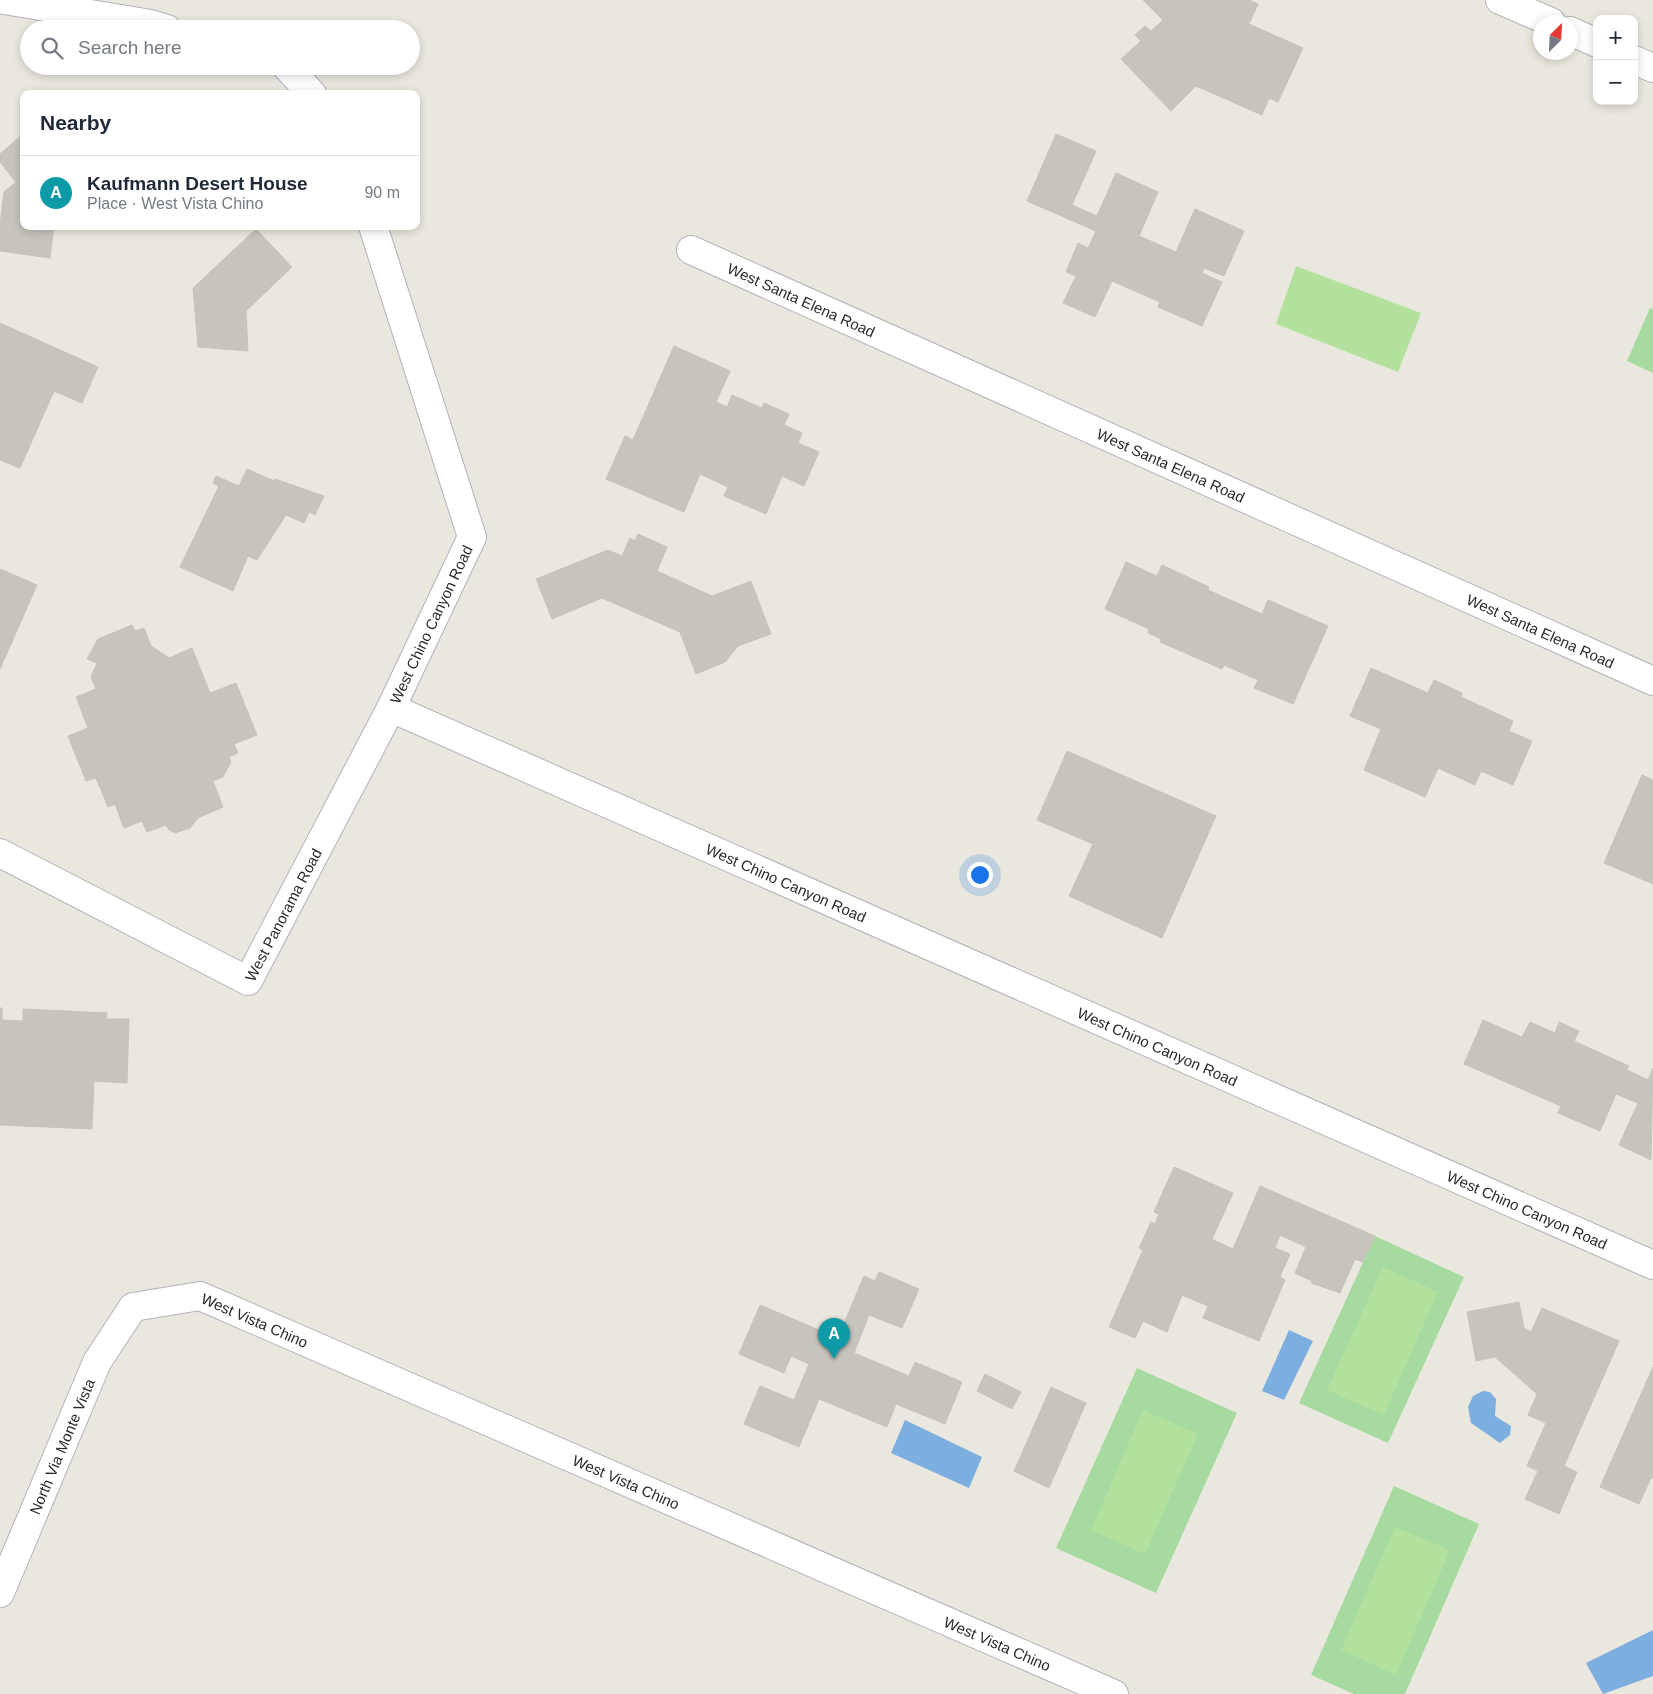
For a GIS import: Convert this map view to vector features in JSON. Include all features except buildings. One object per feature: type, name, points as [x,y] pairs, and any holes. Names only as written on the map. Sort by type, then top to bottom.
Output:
[{"type":"street","points":[[4,0],[126,20]]},
{"type":"street","points":[[1500,0],[1535,15]]},
{"type":"street","points":[[1578,35],[1593,41]]},
{"type":"street","points":[[1638,62],[1653,68]]},
{"type":"street","points":[[294,75],[308,90]]},
{"type":"street","name":"West Chino Canyon Road","points":[[374,230],[472,537],[391,708],[1653,1265]]},
{"type":"street","name":"West Santa Elena Road","points":[[691,250],[1653,681]]},
{"type":"street","name":"West Panorama Road","points":[[0,854],[248,981],[391,708]]},
{"type":"street","name":"West Vista Chino","points":[[133,1307],[200,1296],[1114,1694]]},
{"type":"street","name":"North Via Monte Vista","points":[[0,1593],[97,1362],[133,1307]]},
{"type":"green space","points":[[1296,266],[1421,313],[1398,372],[1276,324]]},
{"type":"green space","points":[[1650,308],[1653,309],[1653,373],[1627,361]]},
{"type":"green space","points":[[1375,1236],[1464,1277],[1388,1443],[1299,1403]]},
{"type":"green space","points":[[1383,1267],[1438,1292],[1384,1415],[1327,1390]]},
{"type":"green space","points":[[1137,1368],[1237,1413],[1156,1593],[1056,1548]]},
{"type":"green space","points":[[1143,1410],[1198,1434],[1145,1554],[1091,1530]]},
{"type":"green space","points":[[1394,1486],[1479,1524],[1405,1694],[1354,1694],[1311,1675]]},
{"type":"green space","points":[[1395,1527],[1450,1550],[1396,1675],[1341,1650]]},
{"type":"water","points":[[1289,1330],[1313,1341],[1284,1400],[1262,1391]]},
{"type":"water","points":[[1483,1391],[1490,1392],[1496,1399],[1495,1416],[1511,1426],[1510,1435],[1500,1443],[1471,1423],[1468,1407],[1473,1396]]},
{"type":"water","points":[[905,1420],[982,1457],[969,1488],[891,1453]]},
{"type":"water","points":[[1653,1630],[1653,1676],[1603,1694],[1586,1663]]},
{"type":"place","name":"Kaufmann Desert House","points":[[834,1359]]}]
